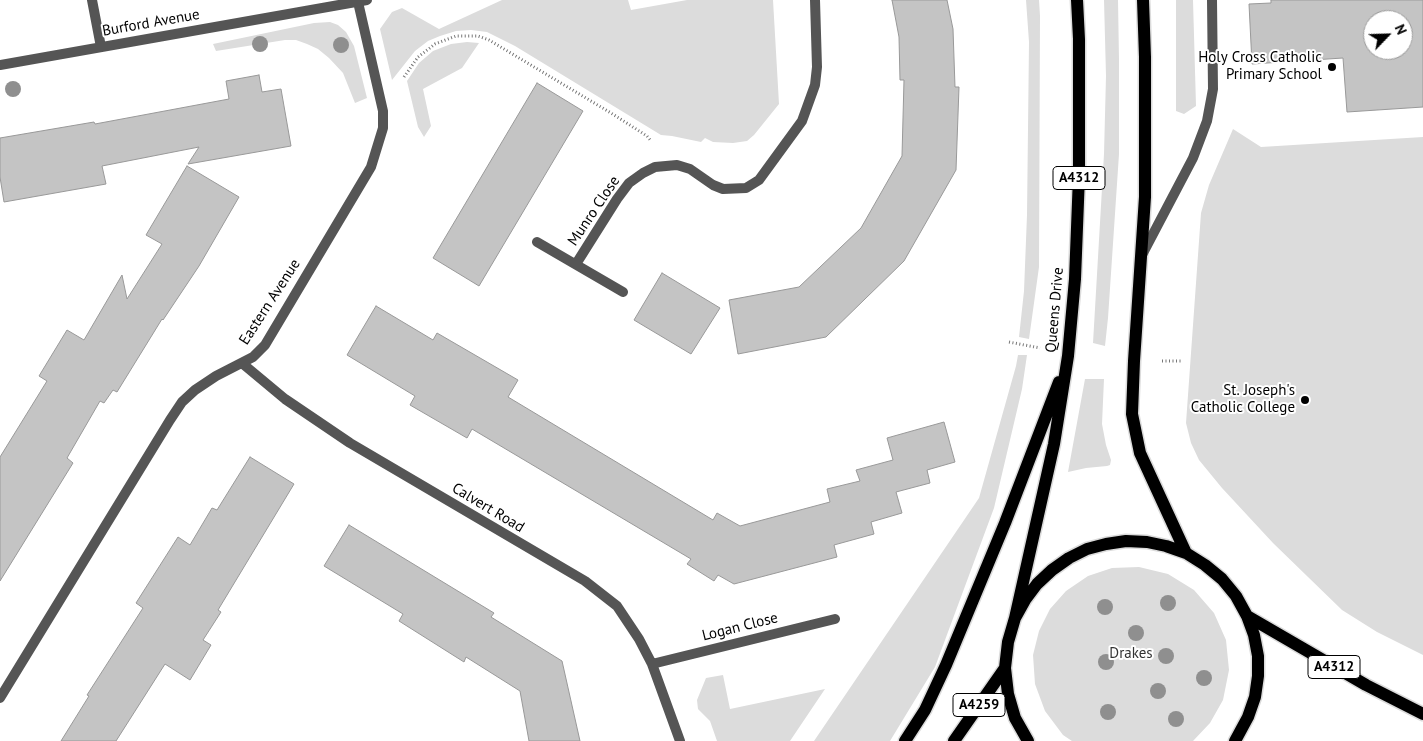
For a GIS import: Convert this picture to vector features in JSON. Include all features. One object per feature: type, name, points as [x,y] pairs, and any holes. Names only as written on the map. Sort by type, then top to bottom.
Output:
[{"type":"main road","name":"Queens Drive","points":[[1016,618],[1054,444],[1068,356],[1075,279],[1079,176],[1079,39],[1077,0]]},
{"type":"main road","points":[[1143,0],[1145,197],[1132,414],[1140,453],[1186,553]]},
{"type":"main road","points":[[905,741],[925,710],[946,665],[1005,523],[1068,356]]},
{"type":"main road","points":[[1028,741],[1015,718],[1008,694],[1005,668],[1008,642],[1016,618],[1029,594],[1052,570],[1069,558],[1087,549],[1106,544],[1147,542],[1186,553],[1205,565],[1222,579],[1236,596],[1247,616],[1258,656],[1258,676],[1255,697],[1248,717],[1235,741]]},
{"type":"main road","name":"A4312","points":[[1247,616],[1366,685],[1423,714]]},
{"type":"main road","name":"A4259","points":[[954,741],[1005,668]]},
{"type":"street","points":[[92,0],[101,47]]},
{"type":"street","name":"Munro Close","points":[[576,264],[617,199],[629,183],[643,172],[655,167],[677,165],[690,169],[713,185],[723,189],[746,188],[758,180],[802,122],[815,85],[817,67],[815,0]]},
{"type":"street","points":[[1142,255],[1193,158],[1207,121],[1212,89],[1212,0]]},
{"type":"street","name":"Burford Avenue","points":[[0,65],[362,1]]},
{"type":"street","name":"Eastern Avenue","points":[[0,698],[182,402],[195,390],[216,376],[254,357],[265,344],[371,167],[383,128],[383,111],[362,1]]},
{"type":"street","name":"Munro Close","points":[[537,242],[623,292]]},
{"type":"street","name":"Calvert Road","points":[[243,364],[259,379],[291,403],[350,443],[562,568],[598,590],[617,606],[639,639],[652,664],[679,737]]},
{"type":"street","name":"Logan Close","points":[[652,664],[835,619]]},
{"type":"path","points":[[380,92],[400,84],[418,57],[435,44],[456,36],[478,36],[489,40],[611,112],[647,136],[666,165]]},
{"type":"green space","points":[[502,0],[628,0],[631,10],[687,0],[773,0],[779,104],[747,141],[733,143],[713,142],[705,138],[701,142],[661,135],[515,46],[487,32],[471,30],[456,31],[428,41],[415,51],[392,80],[380,29],[392,12],[402,8],[439,29]]},
{"type":"green space","points":[[1026,0],[1039,0],[1040,16],[1039,267],[1029,339],[1019,337],[1024,291],[1027,215],[1029,42]]},
{"type":"green space","points":[[1104,0],[1118,0],[1119,60],[1119,154],[1105,346],[1093,343],[1104,154],[1106,76]]},
{"type":"green space","points":[[1176,0],[1193,0],[1196,106],[1184,114],[1176,111]]},
{"type":"green space","points":[[330,22],[338,25],[346,32],[354,46],[367,98],[355,103],[343,73],[318,49],[307,44],[296,40],[285,40],[216,51],[213,44],[314,23]]},
{"type":"green space","points":[[479,43],[462,68],[423,89],[431,126],[424,137],[418,127],[407,81],[419,63],[433,51],[451,44]]},
{"type":"green space","name":"St. Joseph's Catholic College","points":[[1233,129],[1261,147],[1423,137],[1423,655],[1377,632],[1342,610],[1273,543],[1222,488],[1199,460],[1191,443],[1186,423],[1201,213],[1209,185]]},
{"type":"green space","points":[[1018,355],[1027,355],[1022,389],[994,508],[935,667],[890,741],[814,741],[979,498]]},
{"type":"green space","points":[[1085,379],[1104,379],[1102,424],[1111,460],[1110,465],[1107,466],[1068,472]]},
{"type":"green space","name":"Drakes","points":[[1139,567],[1168,574],[1194,590],[1214,613],[1226,640],[1229,670],[1223,700],[1210,723],[1193,741],[1072,741],[1063,735],[1045,711],[1035,684],[1033,655],[1039,631],[1050,609],[1066,591],[1088,576],[1112,568]]},
{"type":"green space","points":[[723,675],[730,709],[825,689],[790,741],[717,741],[710,721],[698,709],[697,700],[706,678]]},
{"type":"building","points":[[892,0],[947,0],[953,29],[955,87],[959,87],[956,170],[904,261],[826,337],[738,354],[729,300],[799,287],[861,228],[902,156],[904,80],[900,80],[899,37]]},
{"type":"building","points":[[1271,0],[1423,0],[1423,107],[1347,112],[1343,58],[1252,64],[1249,4],[1271,3]]},
{"type":"building","points":[[259,75],[262,92],[281,89],[291,146],[188,164],[199,147],[102,166],[106,184],[4,202],[0,177],[0,138],[94,122],[95,124],[229,99],[226,81]]},
{"type":"building","points":[[537,83],[583,111],[479,286],[433,258]]},
{"type":"building","points":[[187,166],[239,197],[199,266],[162,319],[117,392],[113,390],[104,403],[100,401],[67,458],[73,463],[0,581],[0,457],[47,381],[39,376],[67,330],[84,340],[122,275],[127,299],[162,244],[146,235]]},
{"type":"building","points":[[662,273],[720,308],[691,354],[634,320]]},
{"type":"building","points":[[376,306],[433,340],[437,333],[518,380],[508,397],[713,520],[717,513],[740,526],[830,502],[827,489],[860,481],[856,470],[893,460],[887,438],[944,422],[955,462],[927,470],[930,483],[896,492],[902,513],[871,522],[874,534],[834,545],[837,557],[734,584],[718,575],[714,581],[687,564],[691,559],[472,429],[467,438],[410,405],[415,396],[347,355]]},
{"type":"building","points":[[250,457],[294,484],[218,610],[221,612],[203,640],[211,645],[190,680],[165,664],[116,741],[61,741],[89,696],[87,695],[143,608],[136,603],[178,537],[190,545],[212,508],[217,510]]},
{"type":"building","points":[[349,525],[494,613],[491,617],[562,661],[580,741],[529,741],[520,691],[466,657],[464,662],[399,621],[403,614],[324,566]]},
{"type":"place","name":"Holy Cross Catholic Primary School","points":[[1332,67]]},
{"type":"place","name":"St. Joseph's Catholic College","points":[[1305,400]]}]
